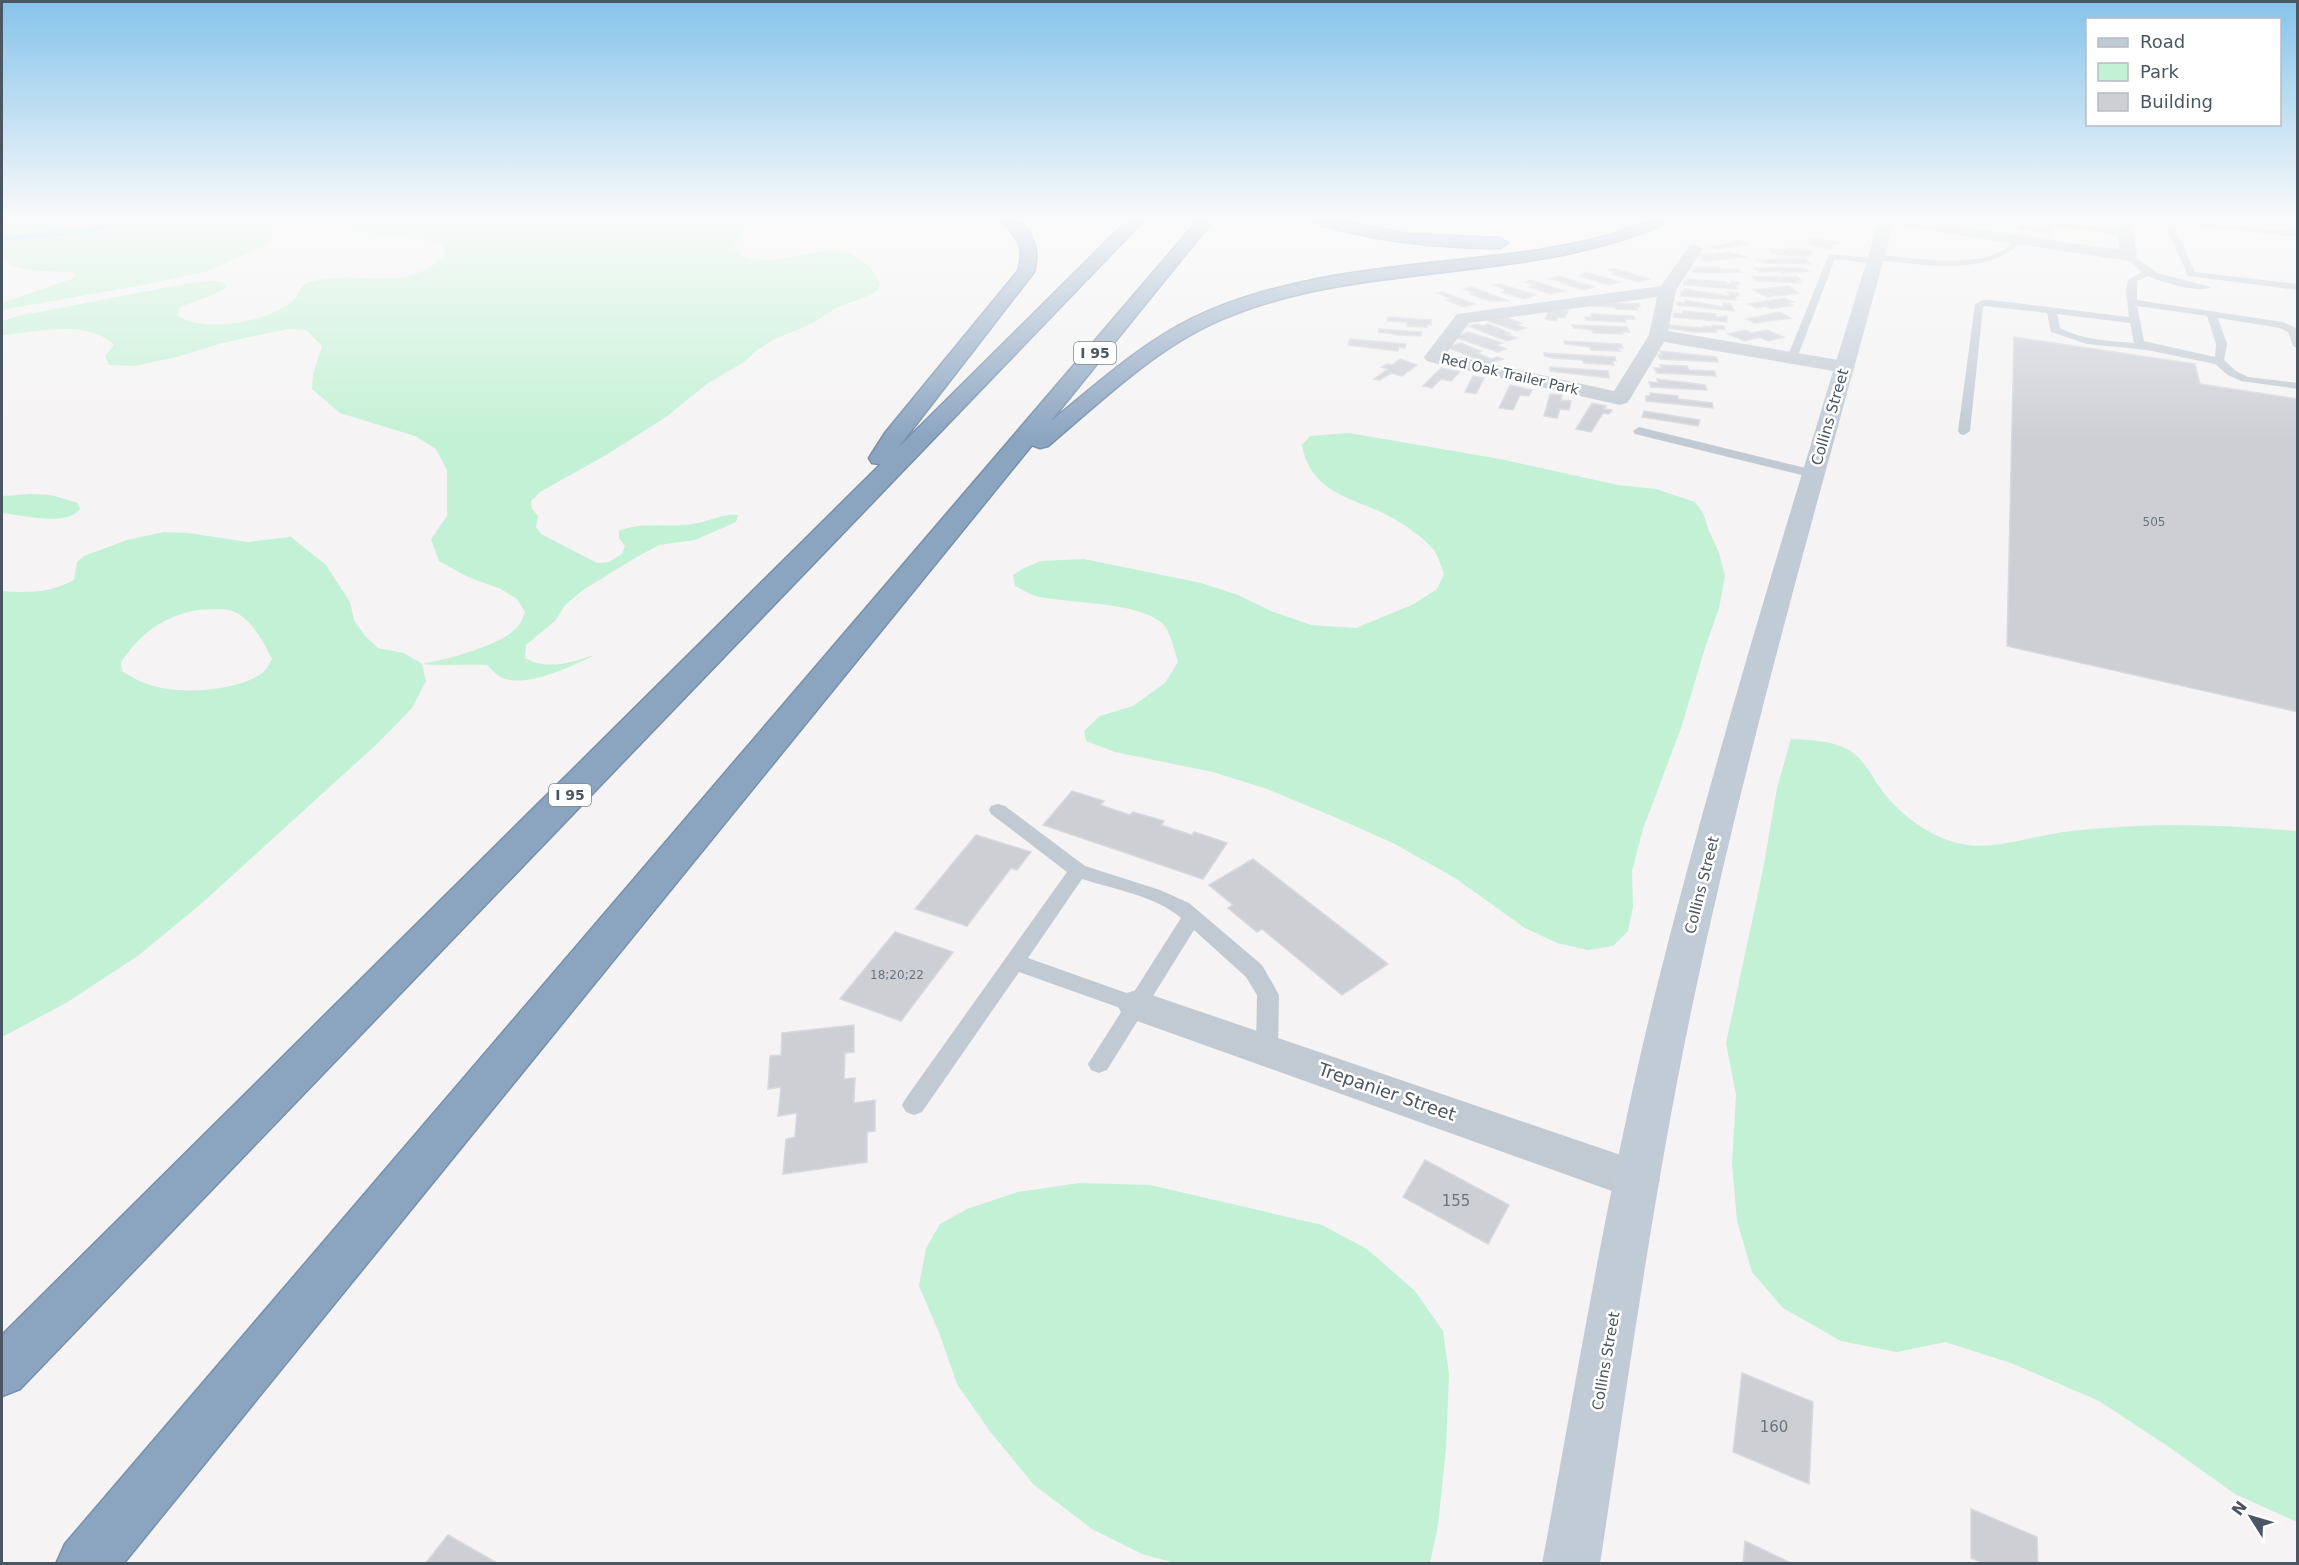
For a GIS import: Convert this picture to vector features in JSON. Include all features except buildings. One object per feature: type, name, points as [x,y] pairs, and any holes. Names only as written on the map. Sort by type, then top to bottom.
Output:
[{"type":"highway","points":[[831,531],[893,438],[1010,292]]},
{"type":"highway","name":"I 95","points":[[2,1371],[1066,292]]},
{"type":"highway","name":"I 95","points":[[85,1563],[1146,292]]},
{"type":"highway","points":[[983,487],[1136,361],[1184,330],[1227,310],[1290,292]]},
{"type":"street","name":"Red Oak Trailer Park","points":[[1652,292],[1463,318],[1434,357],[1620,399],[1658,335],[1667,292]]},
{"type":"street","name":"Collins Street","points":[[1571,1563],[1637,1180],[1676,992],[1758,667],[1867,292]]},
{"type":"street","points":[[1658,335],[1845,367]]},
{"type":"street","name":"Trepanier Street","points":[[1137,1005],[1637,1180]]},
{"type":"lane","points":[[1792,358],[1818,292]]},
{"type":"lane","points":[[2131,292],[2139,343],[2147,347]]},
{"type":"lane","points":[[2132,302],[2283,325],[2292,330],[2298,346]]},
{"type":"lane","points":[[1964,431],[1978,306],[1983,303],[1992,303],[2134,321]]},
{"type":"lane","points":[[2052,311],[2055,330],[2061,334],[2218,361],[2227,365],[2232,373],[2242,378],[2298,386]]},
{"type":"lane","points":[[2211,313],[2223,346],[2223,354],[2218,361]]},
{"type":"lane","points":[[1639,430],[1814,474]]},
{"type":"lane","points":[[998,810],[1078,871],[1169,901],[1193,916],[1254,971],[1262,983],[1269,1008],[1267,1050]]},
{"type":"lane","points":[[914,1105],[1078,871]]},
{"type":"lane","points":[[1099,1064],[1193,916]]},
{"type":"lane","points":[[1015,962],[1137,1005]]},
{"type":"green space","points":[[34,292],[103,292],[2,310],[2,303]]},
{"type":"green space","points":[[143,292],[218,292],[180,307],[178,316],[204,324],[252,320],[281,309],[295,299],[299,292],[875,292],[836,308],[813,323],[773,340],[744,362],[708,383],[666,417],[606,455],[540,492],[531,501],[532,509],[538,516],[536,527],[541,534],[597,563],[609,562],[622,554],[625,546],[619,538],[619,531],[646,525],[693,524],[726,515],[738,515],[736,522],[695,540],[659,545],[583,590],[565,605],[555,621],[526,645],[525,658],[551,665],[595,655],[542,677],[520,681],[503,678],[487,665],[422,664],[459,655],[501,639],[519,625],[525,612],[517,599],[501,589],[468,577],[439,561],[431,539],[447,516],[447,470],[436,449],[415,436],[340,413],[312,389],[313,375],[322,346],[306,330],[288,329],[222,343],[177,357],[135,366],[109,365],[105,356],[114,345],[90,332],[61,329],[2,335],[2,321],[18,316]]},
{"type":"green space","points":[[1349,433],[1500,459],[1618,485],[1656,489],[1695,502],[1703,513],[1719,553],[1725,576],[1719,608],[1681,728],[1643,829],[1632,871],[1633,907],[1628,931],[1613,946],[1588,950],[1557,943],[1525,928],[1455,878],[1395,844],[1267,789],[1213,772],[1115,752],[1086,741],[1084,731],[1100,716],[1133,706],[1165,683],[1178,662],[1172,641],[1162,623],[1136,611],[1102,604],[1050,599],[1028,593],[1015,586],[1013,575],[1024,568],[1041,561],[1084,559],[1201,583],[1238,595],[1271,611],[1311,625],[1356,628],[1414,604],[1437,589],[1444,574],[1436,554],[1428,544],[1397,520],[1345,497],[1322,483],[1313,473],[1302,445],[1310,436]]},
{"type":"green space","points":[[51,495],[78,503],[80,509],[65,518],[55,519],[2,513],[2,496]]},
{"type":"green space","points":[[164,532],[188,533],[248,542],[291,537],[326,565],[350,602],[354,620],[365,636],[378,648],[404,653],[422,664],[426,681],[412,708],[378,743],[202,903],[139,955],[66,1003],[2,1037],[2,591],[39,591],[65,584],[74,580],[77,562],[84,556],[127,540]],"holes":[[[197,610],[231,610],[247,620],[272,659],[264,671],[236,685],[205,690],[174,690],[159,687],[137,680],[122,671],[121,662],[136,643],[153,628],[173,617]]]},
{"type":"green space","points":[[1791,739],[1825,742],[1852,752],[1883,792],[1908,817],[1938,836],[1972,846],[2015,842],[2076,830],[2130,826],[2226,826],[2297,831],[2297,1522],[2235,1494],[2099,1401],[2011,1363],[1945,1342],[1897,1352],[1841,1341],[1783,1308],[1752,1272],[1737,1221],[1732,1163],[1736,1095],[1726,1043],[1763,870],[1777,788]]},
{"type":"green space","points":[[1079,1183],[1150,1185],[1322,1225],[1367,1249],[1415,1291],[1443,1331],[1449,1374],[1446,1448],[1438,1525],[1430,1563],[1175,1563],[1142,1554],[1092,1529],[1033,1484],[989,1430],[957,1384],[940,1335],[919,1286],[926,1248],[940,1224],[967,1209],[1018,1192]]}]
